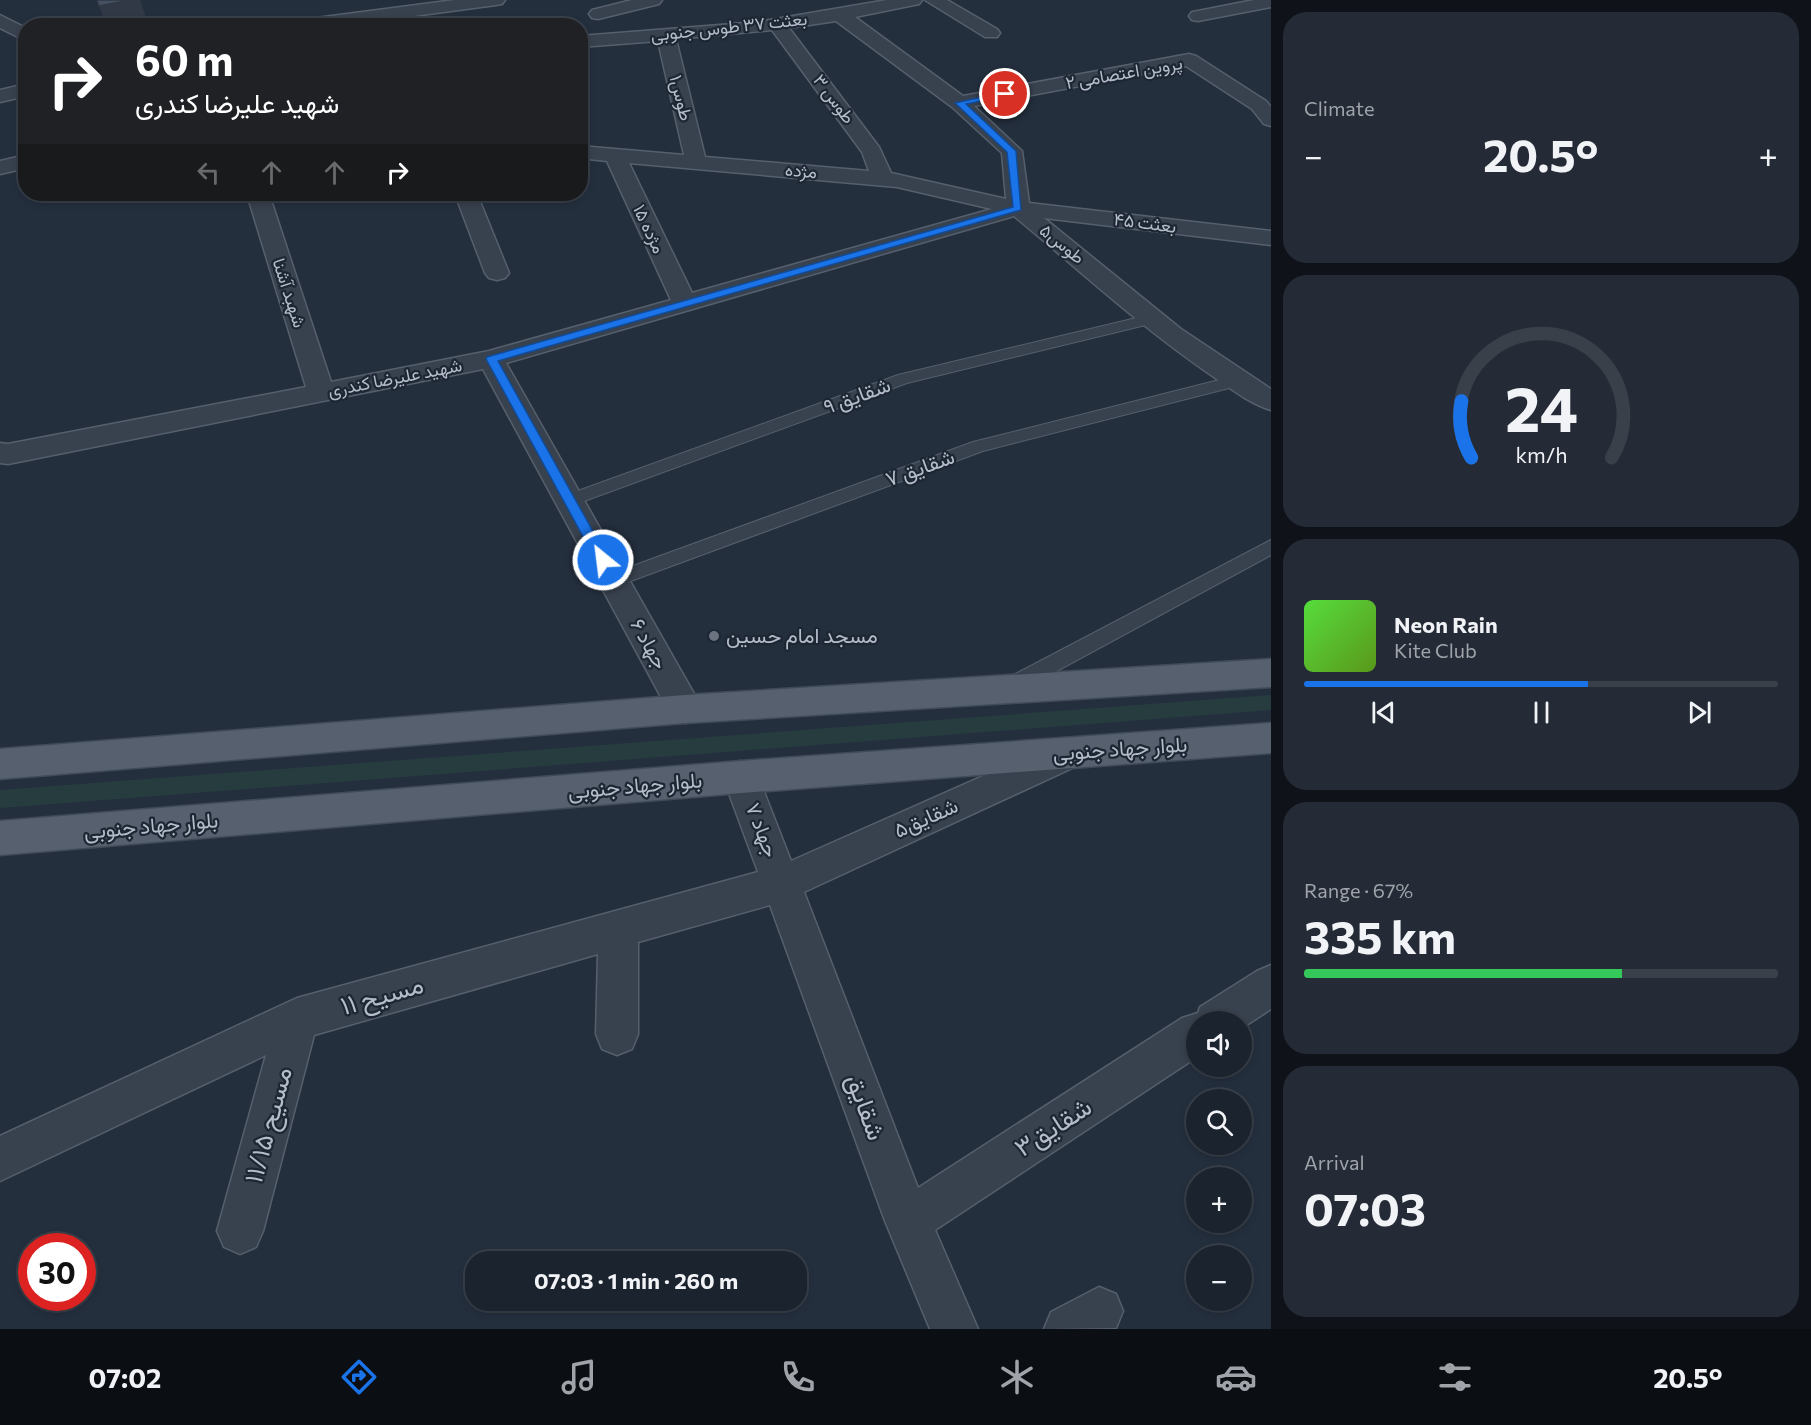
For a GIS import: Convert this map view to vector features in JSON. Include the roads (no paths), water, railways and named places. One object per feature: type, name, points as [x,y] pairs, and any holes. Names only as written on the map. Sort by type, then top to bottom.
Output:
[{"type":"main road","points":[[0,764],[685,709],[1271,673]]},
{"type":"main road","name":"بلوار جهاد جنوبی","points":[[0,838],[741,777],[1271,738]]},
{"type":"street","points":[[355,18],[496,0]]},
{"type":"street","points":[[585,0],[621,38]]},
{"type":"street","points":[[598,14],[653,0]]},
{"type":"street","name":"بعثت ۳۷ طوس جنوبی","points":[[588,41],[777,24],[848,7],[883,6],[913,0]]},
{"type":"street","points":[[934,0],[992,33]]},
{"type":"street","points":[[1198,16],[1271,2]]},
{"type":"street","name":"طوس۵","points":[[848,7],[1012,151],[1018,208],[1153,318],[1235,381],[1271,401]]},
{"type":"street","points":[[0,20],[18,31]]},
{"type":"street","name":"طوس ۳","points":[[777,24],[872,151],[883,179]]},
{"type":"street","name":"طوس۱","points":[[666,34],[696,162]]},
{"type":"street","points":[[0,43],[18,38]]},
{"type":"street","name":"پروین اعتصامی ۲","points":[[959,103],[1189,60],[1259,105],[1270,117]]},
{"type":"street","points":[[0,96],[18,92]]},
{"type":"street","name":"مژده","points":[[588,152],[883,179],[1018,208]]},
{"type":"street","name":"مژده ۱۵","points":[[614,154],[685,303]]},
{"type":"street","points":[[0,168],[18,163]]},
{"type":"street","name":"شهبد آشنا","points":[[260,201],[321,393]]},
{"type":"street","points":[[469,201],[497,273]]},
{"type":"street","name":"بعثت ۴۵","points":[[1018,208],[1271,238]]},
{"type":"street","name":"شهید علیرضا کندری","points":[[4,453],[491,359],[1018,208]]},
{"type":"street","name":"جهاد ۶","points":[[491,359],[685,709]]},
{"type":"street","name":"شقایق۵","points":[[783,883],[1069,753]]},
{"type":"street","name":"جهاد ۷","points":[[741,777],[783,883]]},
{"type":"street","name":"مسیح ۱۱","points":[[0,1159],[297,1019],[783,883]]},
{"type":"street","name":"شقایق","points":[[783,883],[908,1221],[954,1329]]},
{"type":"street","points":[[617,1034],[618,929]]},
{"type":"street","points":[[1232,1011],[1271,985]]},
{"type":"street","name":"مسیح ۱۱/۱۵","points":[[240,1231],[297,1019]]},
{"type":"street","name":"شقایق۳","points":[[908,1221],[1186,1040]]},
{"type":"lane","name":"شقایق ۹","points":[[570,500],[903,380],[1153,318]]},
{"type":"lane","name":"شقایق ۷","points":[[614,580],[979,446],[1235,381]]},
{"type":"lane","points":[[1005,689],[1271,548]]},
{"type":"place","name":"مسجد امام حسین","points":[[714,636]]}]
